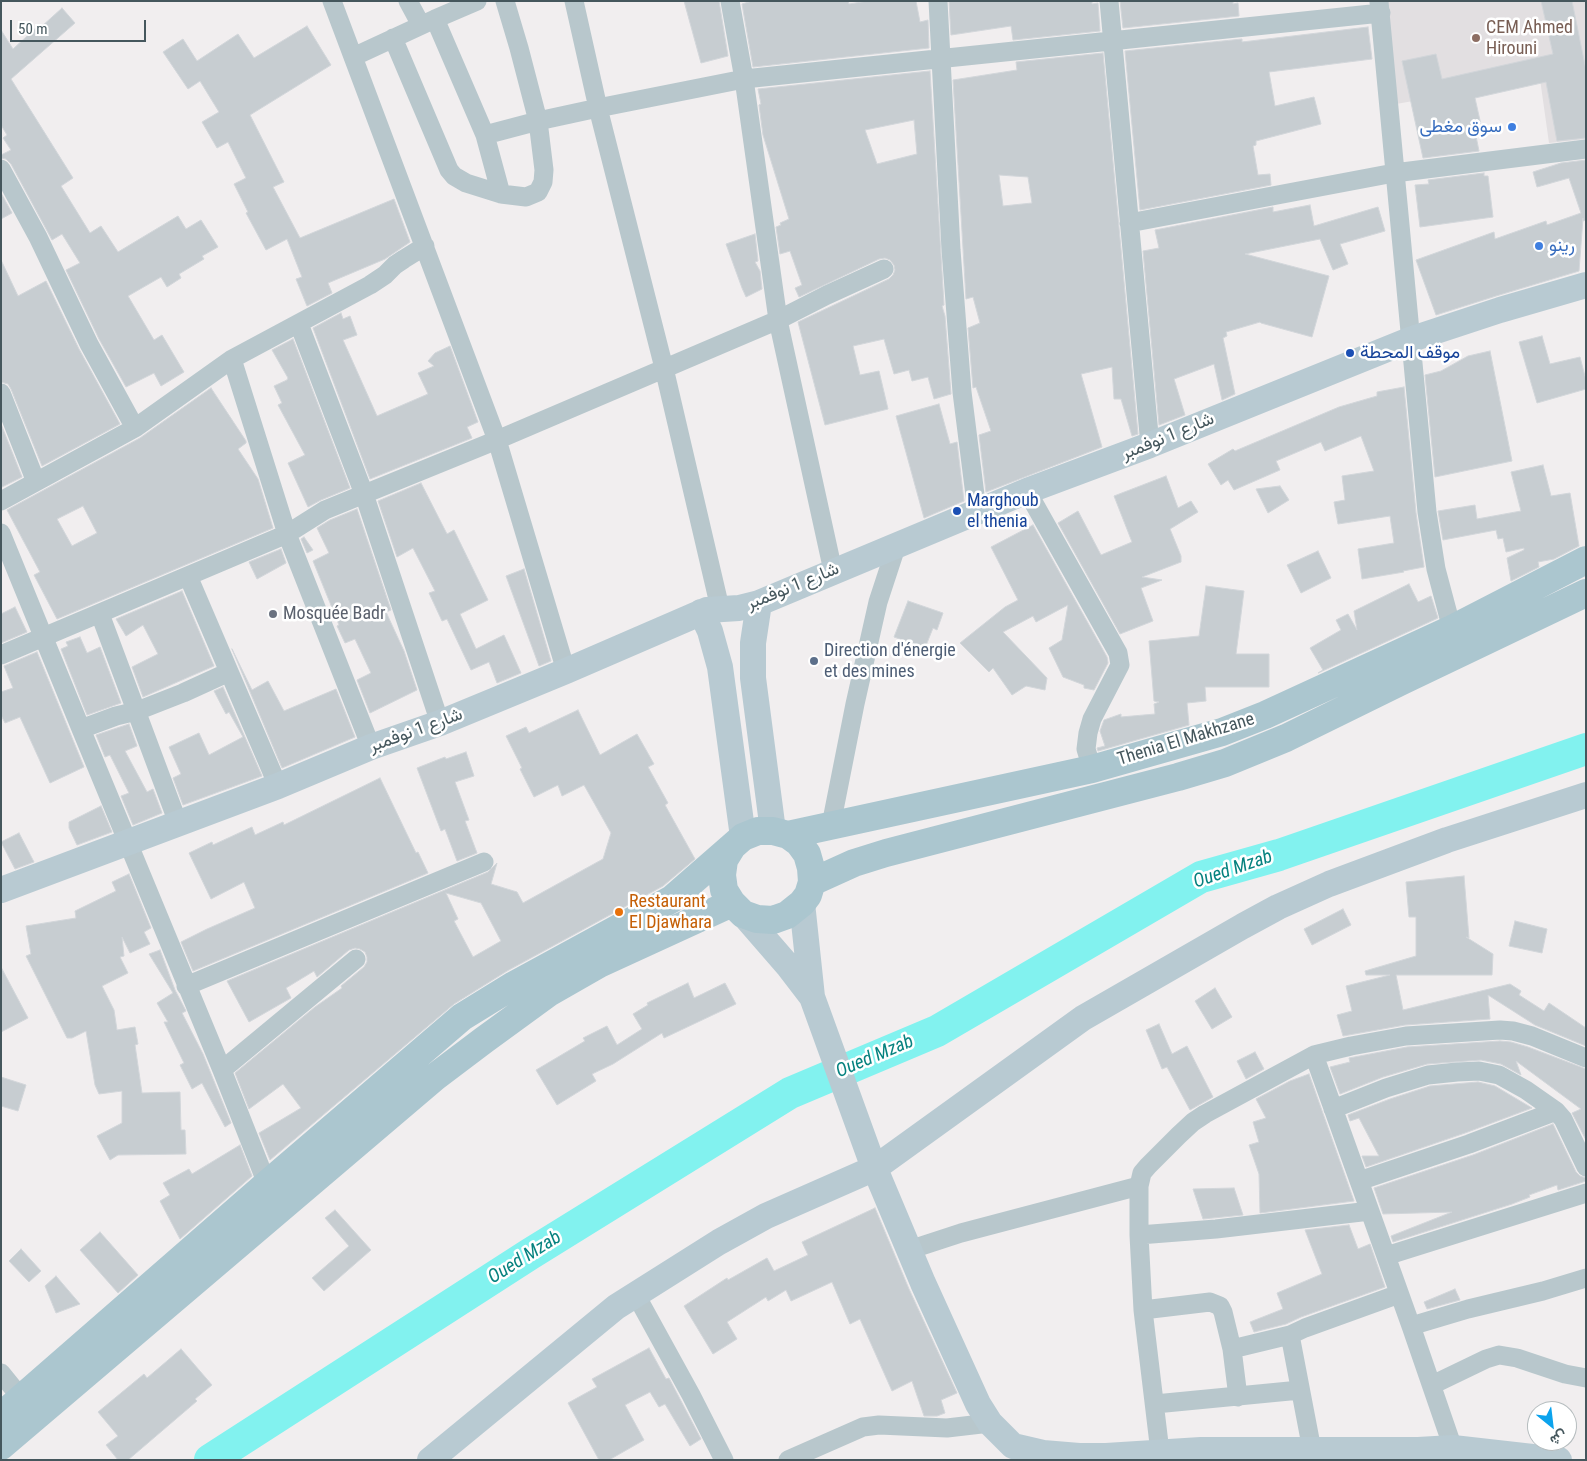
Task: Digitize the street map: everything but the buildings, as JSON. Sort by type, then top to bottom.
[{"type":"main road","name":"شارع 1 نوفمبر","points":[[1,890],[278,786],[371,746],[440,724],[711,610],[738,608],[759,603],[1026,490],[1150,445],[1412,340],[1500,310],[1586,285]]},
{"type":"main road","name":"Thenia El Makhzane","points":[[780,833],[831,825],[1092,769],[1222,732],[1274,711],[1452,629],[1586,560]]},
{"type":"main road","points":[[738,908],[757,919],[773,920],[787,915],[807,892],[854,863],[886,852],[1226,764],[1286,738],[1402,680],[1586,593]]},
{"type":"main road","points":[[759,603],[753,643],[753,678],[780,833]]},
{"type":"main road","points":[[711,610],[716,649],[724,685],[738,842],[724,860],[722,875],[724,890],[789,967],[814,1003],[872,1162],[970,1386],[990,1424],[1013,1446],[1043,1453],[1079,1456],[1150,1455],[1201,1450],[1312,1450],[1418,1455],[1453,1448],[1559,1460]]},
{"type":"main road","points":[[716,649],[753,643]]},
{"type":"main road","points":[[430,1460],[616,1308],[719,1242],[872,1162],[1083,1018],[1278,907],[1329,884],[1447,840],[1586,795]]},
{"type":"main road","points":[[1,1416],[267,1184],[462,1018],[514,985],[672,899],[738,842],[758,831],[780,833],[799,843],[807,854],[811,868],[807,892],[814,1003]]},
{"type":"main road","points":[[1,1446],[435,1077],[484,1040],[550,992],[599,964],[738,908]]},
{"type":"street","points":[[332,1],[497,440],[566,671]]},
{"type":"street","points":[[408,1],[428,22],[485,135],[501,194]]},
{"type":"street","points":[[353,57],[477,1]]},
{"type":"street","points":[[394,38],[449,170],[454,176],[466,183],[501,194],[526,198],[538,192],[543,182],[544,170],[538,120],[520,48],[505,1]]},
{"type":"street","points":[[574,1],[598,108],[664,368],[711,610]]},
{"type":"street","points":[[730,1],[744,79],[778,320],[833,571]]},
{"type":"street","points":[[938,1],[951,250],[962,392],[977,511]]},
{"type":"street","points":[[1109,1],[1150,445]]},
{"type":"street","points":[[485,135],[538,120],[744,79],[1113,40],[1380,7],[1427,512],[1436,569],[1452,629]]},
{"type":"street","points":[[1129,223],[1394,173],[1586,149]]},
{"type":"street","points":[[1,169],[38,237],[89,344],[134,428]]},
{"type":"street","points":[[1,501],[134,428],[232,359],[378,281],[395,265],[425,246]]},
{"type":"street","points":[[1,655],[287,534],[325,510],[497,440],[778,320],[884,269]]},
{"type":"street","points":[[299,324],[364,494],[440,724]]},
{"type":"street","points":[[232,359],[287,534],[371,746]]},
{"type":"street","points":[[1,394],[36,482]]},
{"type":"street","points":[[1026,490],[1118,653],[1120,664],[1092,719],[1088,733],[1086,749],[1092,769]]},
{"type":"street","points":[[1,532],[267,1184]]},
{"type":"street","points":[[831,825],[878,602],[897,544]]},
{"type":"street","points":[[188,576],[278,786]]},
{"type":"street","points":[[100,614],[178,823]]},
{"type":"street","points":[[80,729],[183,693],[229,672]]},
{"type":"street","points":[[186,986],[484,862]]},
{"type":"street","points":[[222,1070],[356,959]]},
{"type":"street","points":[[1150,1455],[1155,1404],[1142,1310],[1139,1186],[1142,1173],[1193,1122],[1204,1114],[1314,1055],[1406,1036],[1500,1030],[1513,1031],[1532,1036],[1586,1058]]},
{"type":"street","points":[[1314,1055],[1453,1448]]},
{"type":"street","points":[[1333,1109],[1428,1074],[1479,1071],[1500,1075],[1556,1111],[1563,1119],[1586,1166]]},
{"type":"street","points":[[1359,1181],[1469,1144],[1556,1111]]},
{"type":"street","points":[[909,1250],[961,1233],[1139,1186]]},
{"type":"street","points":[[1386,1256],[1586,1193]]},
{"type":"street","points":[[1139,1235],[1236,1227],[1370,1211]]},
{"type":"street","points":[[1411,1326],[1586,1278]]},
{"type":"street","points":[[1232,1349],[1290,1335],[1399,1294]]},
{"type":"street","points":[[636,1295],[724,1460]]},
{"type":"street","points":[[1142,1310],[1210,1302],[1220,1306],[1232,1349],[1238,1397]]},
{"type":"street","points":[[1290,1335],[1312,1450]]},
{"type":"street","points":[[1432,1386],[1486,1359],[1499,1355],[1517,1358],[1566,1374],[1586,1378]]},
{"type":"street","points":[[1,1373],[22,1398]]},
{"type":"street","points":[[1155,1404],[1300,1390]]},
{"type":"street","points":[[788,1460],[863,1427],[879,1425],[948,1428],[990,1424]]},
{"type":"shaded area","name":"CEM Ahmed Hirouni","points":[[1386,1],[1586,1],[1586,139],[1549,143],[1540,79],[1396,104]]},
{"type":"waterway","name":"Oued Mzab","points":[[210,1460],[530,1254],[790,1093],[937,1031],[1201,877],[1279,855],[1586,749]]},
{"type":"place","name":"CEM Ahmed Hirouni","points":[[1476,38]]},
{"type":"place","name":"سوق مغطى","points":[[1512,127]]},
{"type":"place","name":"رينو","points":[[1539,246]]},
{"type":"place","name":"موقف المحطة","points":[[1350,353]]},
{"type":"place","name":"Marghoub el thenia","points":[[957,511]]},
{"type":"place","name":"Mosquée Badr","points":[[273,614]]},
{"type":"place","name":"Direction d'énergie et des mines","points":[[814,661]]},
{"type":"place","name":"Restaurant El Djawhara","points":[[619,912]]}]
